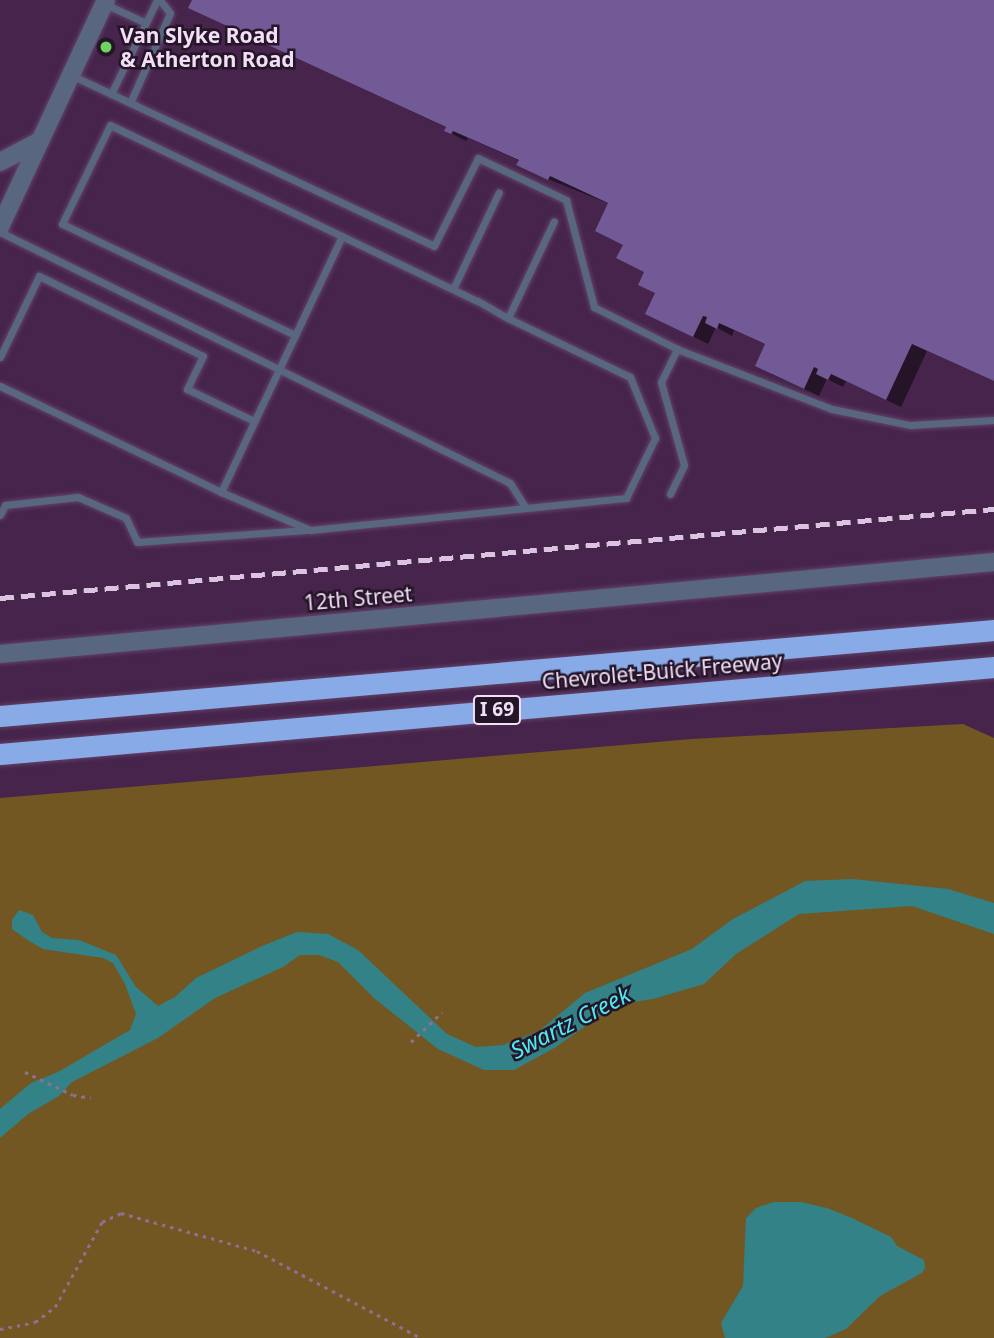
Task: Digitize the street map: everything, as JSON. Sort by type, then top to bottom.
[{"type":"highway","name":"Chevrolet-Buick Freeway","points":[[0,716],[994,630]]},
{"type":"highway","name":"Chevrolet-Buick Freeway","points":[[0,754],[994,667]]},
{"type":"street","points":[[0,230],[105,2]]},
{"type":"street","points":[[0,162],[40,141]]},
{"type":"street","name":"12th Street","points":[[0,652],[53,650],[994,562]]},
{"type":"lane","points":[[111,94],[159,0],[170,13],[130,103]]},
{"type":"lane","points":[[105,2],[146,23]]},
{"type":"lane","points":[[71,75],[434,246],[478,158],[566,200],[594,307],[677,349],[832,409],[910,425],[994,420]]},
{"type":"lane","points":[[0,516],[5,505],[78,497],[126,518],[137,542],[310,530],[626,498],[655,438],[630,377],[110,125],[62,224],[295,335]]},
{"type":"lane","points":[[453,289],[499,192]]},
{"type":"lane","points":[[508,318],[554,221]]},
{"type":"lane","points":[[0,230],[510,483],[525,507]]},
{"type":"lane","points":[[221,492],[342,236]]},
{"type":"lane","points":[[0,357],[39,276],[203,356],[187,389],[254,421]]},
{"type":"lane","points":[[670,494],[684,465],[661,382],[677,349]]},
{"type":"lane","points":[[0,386],[221,492],[310,530]]},
{"type":"path","points":[[411,1042],[442,1012]]},
{"type":"path","points":[[25,1072],[73,1095],[91,1098]]},
{"type":"path","points":[[0,1329],[35,1322],[55,1307],[102,1222],[121,1213],[257,1251],[422,1338]]},
{"type":"shaded area","points":[[963,724],[994,738],[994,1338],[0,1338],[0,798],[692,739]]},
{"type":"water","name":"Swartz Creek","points":[[853,879],[948,889],[994,903],[994,934],[912,906],[799,914],[736,954],[704,984],[653,999],[615,1005],[556,1047],[514,1070],[484,1070],[438,1049],[375,999],[338,962],[319,955],[300,955],[283,967],[215,998],[158,1038],[72,1082],[59,1096],[28,1114],[0,1138],[0,1109],[31,1083],[58,1072],[130,1030],[136,1014],[125,984],[113,963],[103,958],[43,949],[12,929],[12,920],[19,910],[33,915],[42,932],[52,938],[79,940],[116,955],[136,987],[158,1006],[175,997],[196,978],[262,946],[297,932],[328,934],[358,950],[447,1034],[476,1047],[503,1045],[539,1031],[585,993],[692,949],[733,919],[805,881]]},
{"type":"water","points":[[774,1202],[801,1202],[852,1218],[891,1237],[897,1246],[924,1260],[925,1268],[922,1273],[880,1296],[846,1329],[825,1338],[725,1338],[721,1323],[743,1286],[746,1218],[756,1208]]},
{"type":"building","points":[[192,0],[994,0],[994,381],[912,344],[886,400],[831,374],[828,380],[816,374],[818,369],[814,367],[804,389],[755,366],[765,344],[719,323],[717,329],[705,323],[707,317],[703,316],[693,337],[645,314],[655,293],[638,285],[644,272],[616,258],[623,245],[595,231],[608,203],[550,176],[548,180],[516,165],[519,160],[453,131],[451,134],[444,131],[446,127],[188,8]]},
{"type":"railway","points":[[0,598],[994,509]]},
{"type":"place","name":"Van Slyke Road & Atherton Road","points":[[106,47]]}]
